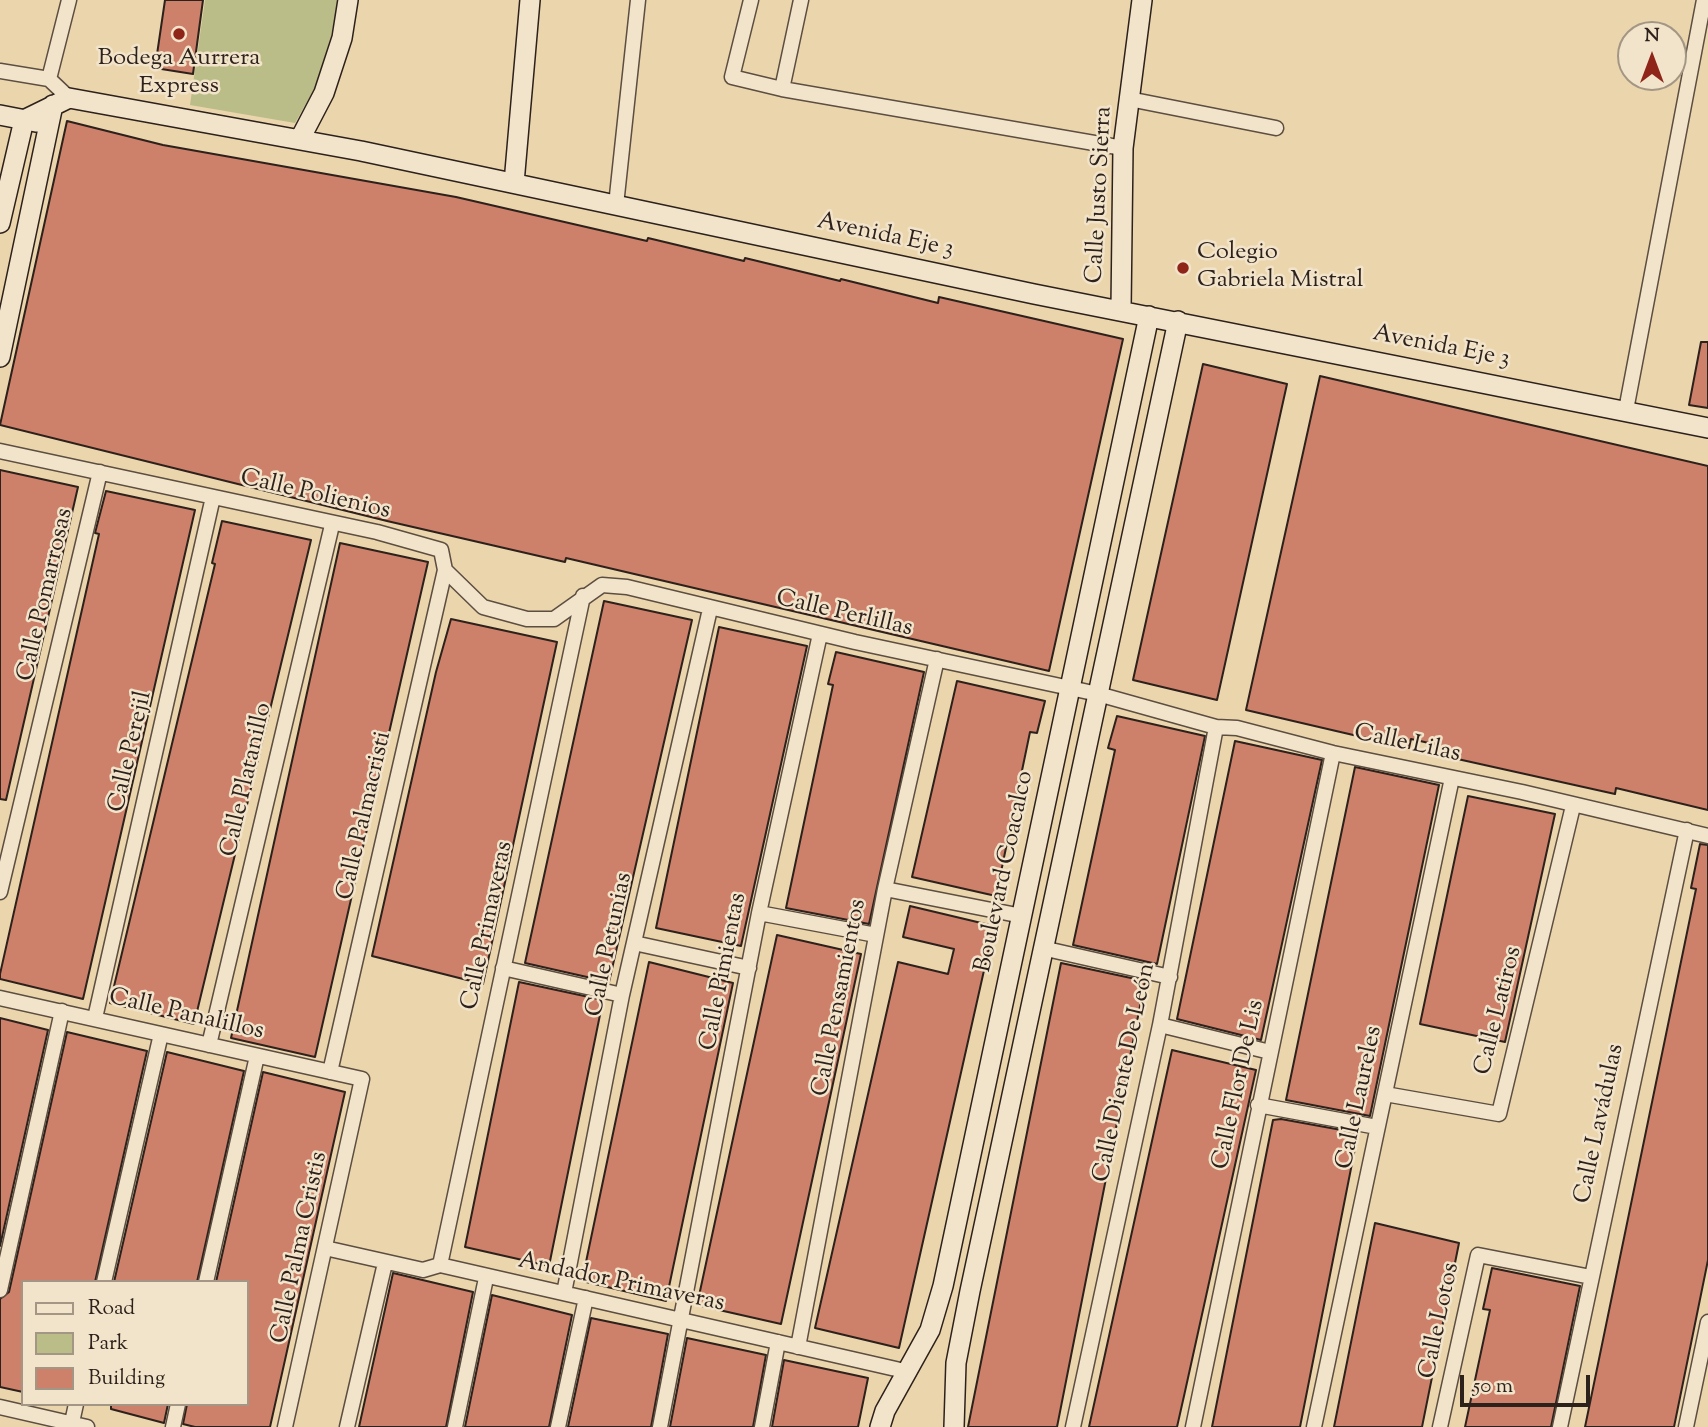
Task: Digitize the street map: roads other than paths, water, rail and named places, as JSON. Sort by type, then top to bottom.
[{"type":"main road","points":[[300,139],[324,93],[342,38],[348,0]]},
{"type":"main road","points":[[514,183],[530,0]]},
{"type":"main road","name":"Calle Justo Sierra","points":[[1121,309],[1123,148],[1142,0]]},
{"type":"main road","points":[[0,357],[57,110]]},
{"type":"main road","name":"Avenida Eje 3","points":[[0,115],[24,120],[57,110],[300,139],[1149,316],[1708,428]]},
{"type":"main road","points":[[0,223],[24,120]]},
{"type":"main road","name":"Boulevard Coacalco","points":[[880,1427],[885,1411],[930,1330],[943,1286],[1149,316]]},
{"type":"main road","name":"Boulevard Coacalco","points":[[954,1427],[956,1363],[961,1336],[1178,321]]},
{"type":"street","points":[[57,110],[49,79],[69,0]]},
{"type":"street","points":[[616,205],[638,0]]},
{"type":"street","points":[[751,0],[732,77],[782,89],[1123,148]]},
{"type":"street","points":[[782,89],[802,0]]},
{"type":"street","points":[[1626,410],[1704,0]]},
{"type":"street","points":[[0,71],[49,79]]},
{"type":"street","points":[[1129,99],[1276,128]]},
{"type":"street","name":"Calle Polienios","points":[[0,451],[332,525],[377,532],[441,550],[445,570],[482,607],[527,619],[554,619],[583,596]]},
{"type":"street","name":"Calle Pomarrosas","points":[[0,892],[100,472]]},
{"type":"street","name":"Calle Perejil","points":[[95,1018],[213,497]]},
{"type":"street","name":"Calle Platanillo","points":[[209,1045],[332,525]]},
{"type":"street","name":"Calle Palmacristi","points":[[330,1072],[445,570]]},
{"type":"street","name":"Calle Perlillas","points":[[583,596],[602,585],[627,587],[820,634],[1098,694]]},
{"type":"street","name":"Calle Primaveras","points":[[440,1265],[583,596]]},
{"type":"street","name":"Calle Petunias","points":[[564,1293],[622,995],[710,609]]},
{"type":"street","name":"Calle Pimientas","points":[[660,1427],[760,913],[820,634]]},
{"type":"street","name":"Calle Pensamientos","points":[[798,1346],[885,889],[937,659]]},
{"type":"street","name":"Calle Lilas","points":[[1098,694],[1216,727],[1237,728],[1333,753],[1708,836]]},
{"type":"street","name":"Calle Diente De León","points":[[1073,1427],[1170,977],[1216,727]]},
{"type":"street","name":"Calle Flor De Lis","points":[[1193,1427],[1333,753]]},
{"type":"street","name":"Calle Laureles","points":[[1314,1427],[1452,778]]},
{"type":"street","name":"Calle Latiros","points":[[1385,1094],[1499,1114],[1573,806]]},
{"type":"street","name":"Calle Lavádulas","points":[[1560,1427],[1687,831]]},
{"type":"street","points":[[885,889],[1021,916]]},
{"type":"street","points":[[760,913],[876,935]]},
{"type":"street","points":[[634,943],[749,968]]},
{"type":"street","points":[[1042,948],[1170,977]]},
{"type":"street","points":[[503,968],[622,995]]},
{"type":"street","name":"Calle Panalillos","points":[[0,998],[362,1079]]},
{"type":"street","points":[[0,1290],[62,1011]]},
{"type":"street","points":[[1160,1025],[1270,1052]]},
{"type":"street","points":[[104,1280],[161,1034]]},
{"type":"street","points":[[206,1280],[257,1056]]},
{"type":"street","name":"Calle Palma Cristis","points":[[285,1427],[362,1079]]},
{"type":"street","points":[[1258,1105],[1377,1128]]},
{"type":"street","name":"Andador Primaveras","points":[[325,1248],[423,1270],[440,1265],[486,1278],[564,1293],[909,1372]]},
{"type":"street","name":"Calle Lotos","points":[[1440,1427],[1478,1255],[1591,1278]]},
{"type":"street","points":[[347,1427],[385,1263]]},
{"type":"street","points":[[455,1427],[486,1278]]},
{"type":"street","points":[[558,1427],[586,1298]]},
{"type":"street","points":[[1686,1427],[1708,1322]]},
{"type":"street","points":[[762,1427],[778,1342]]},
{"type":"street","points":[[72,1425],[76,1406]]},
{"type":"street","points":[[173,1427],[178,1406]]},
{"type":"street","points":[[0,1407],[87,1427]]},
{"type":"place","name":"Bodega Aurrera Express","points":[[179,34]]},
{"type":"place","name":"Colegio Gabriela Mistral","points":[[1183,268]]}]
